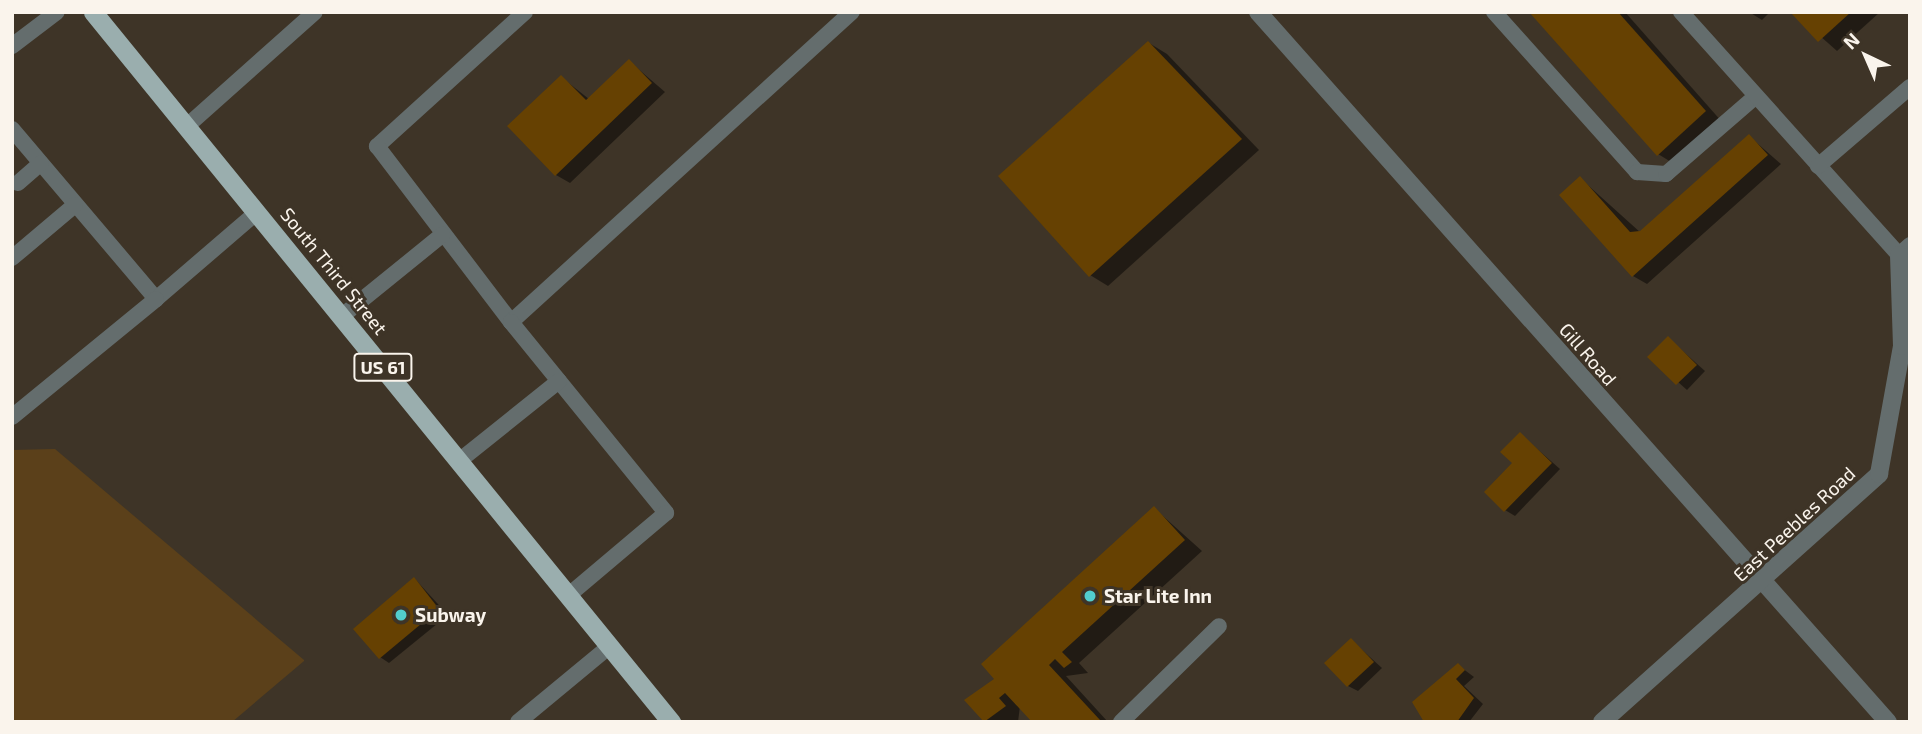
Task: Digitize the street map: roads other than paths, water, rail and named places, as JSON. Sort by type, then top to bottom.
[{"type":"highway","name":"South Third Street","points":[[93,12],[671,722]]},
{"type":"street","name":"Gill Road","points":[[1258,12],[1888,722]]},
{"type":"street","name":"East Peebles Road","points":[[1602,722],[1762,583],[1879,474],[1902,346],[1904,250]]},
{"type":"lane","points":[[12,46],[57,12]]},
{"type":"lane","points":[[187,126],[315,12]]},
{"type":"lane","points":[[525,12],[377,146],[442,235],[666,513],[569,596]]},
{"type":"lane","points":[[511,322],[852,12]]},
{"type":"lane","points":[[1494,12],[1637,172],[1666,174],[1755,97]]},
{"type":"lane","points":[[1681,12],[1818,166],[1904,250]]},
{"type":"lane","points":[[1818,166],[1910,88]]},
{"type":"lane","points":[[13,133],[156,299]]},
{"type":"lane","points":[[18,183],[41,163]]},
{"type":"lane","points":[[12,258],[75,205]]},
{"type":"lane","points":[[12,417],[257,212]]},
{"type":"lane","points":[[342,316],[442,235]]},
{"type":"lane","points":[[459,461],[559,381]]},
{"type":"lane","points":[[1121,722],[1219,626]]},
{"type":"lane","points":[[518,722],[610,646]]},
{"type":"place","name":"Star Lite Inn","points":[[1090,596]]},
{"type":"place","name":"Subway","points":[[401,615]]}]
